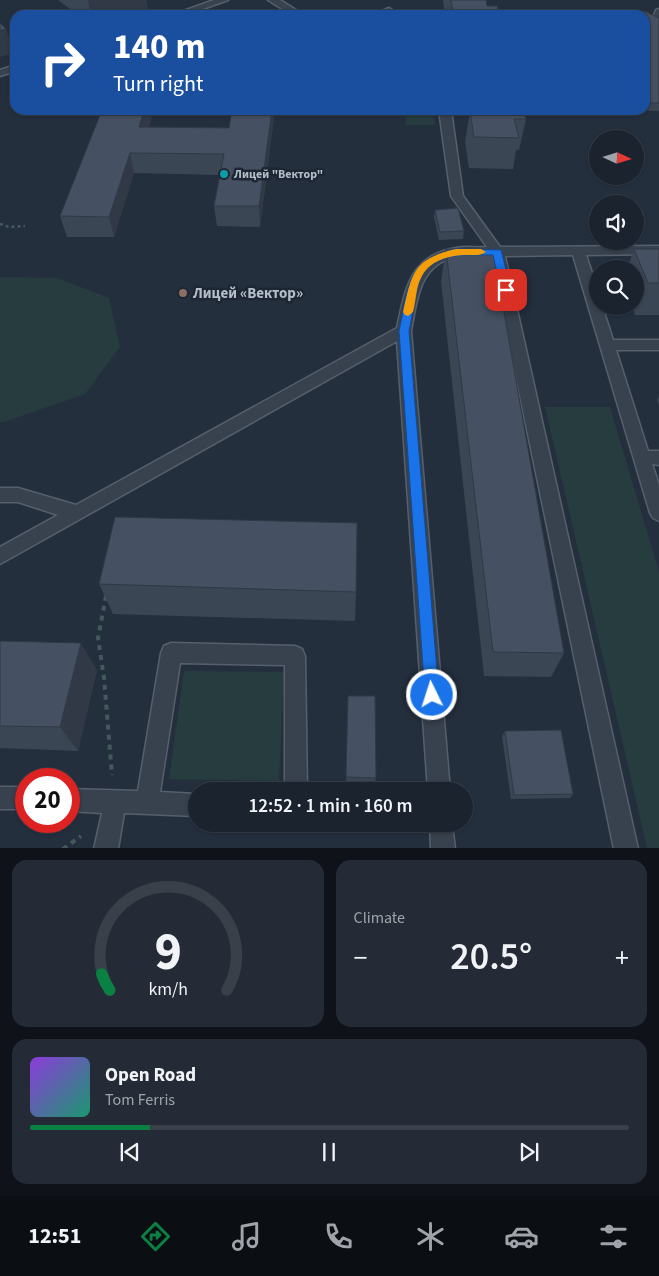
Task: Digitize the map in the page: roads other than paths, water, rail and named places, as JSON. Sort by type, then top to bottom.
[{"type":"lane","points":[[192,10],[223,0]]},
{"type":"lane","points":[[273,0],[290,10]]},
{"type":"lane","points":[[446,115],[457,196],[498,252],[626,848]]},
{"type":"lane","points":[[438,782],[404,331],[416,276],[427,264],[440,256],[456,252],[659,250]]},
{"type":"lane","points":[[578,251],[659,513]]},
{"type":"lane","points":[[0,556],[404,331]]},
{"type":"lane","points":[[607,345],[659,345]]},
{"type":"lane","points":[[642,457],[659,458]]},
{"type":"lane","points":[[0,495],[18,494],[78,513]]},
{"type":"lane","points":[[147,803],[171,653],[295,656],[296,782]]},
{"type":"lane","points":[[0,798],[15,798]]},
{"type":"lane","points":[[80,800],[188,804]]},
{"type":"lane","points":[[106,848],[115,802]]},
{"type":"lane","points":[[442,832],[443,848]]},
{"type":"place","name":"Лицей \"Вектор\"","points":[[224,174]]},
{"type":"place","name":"Лицей «Вектор»","points":[[183,293]]}]
